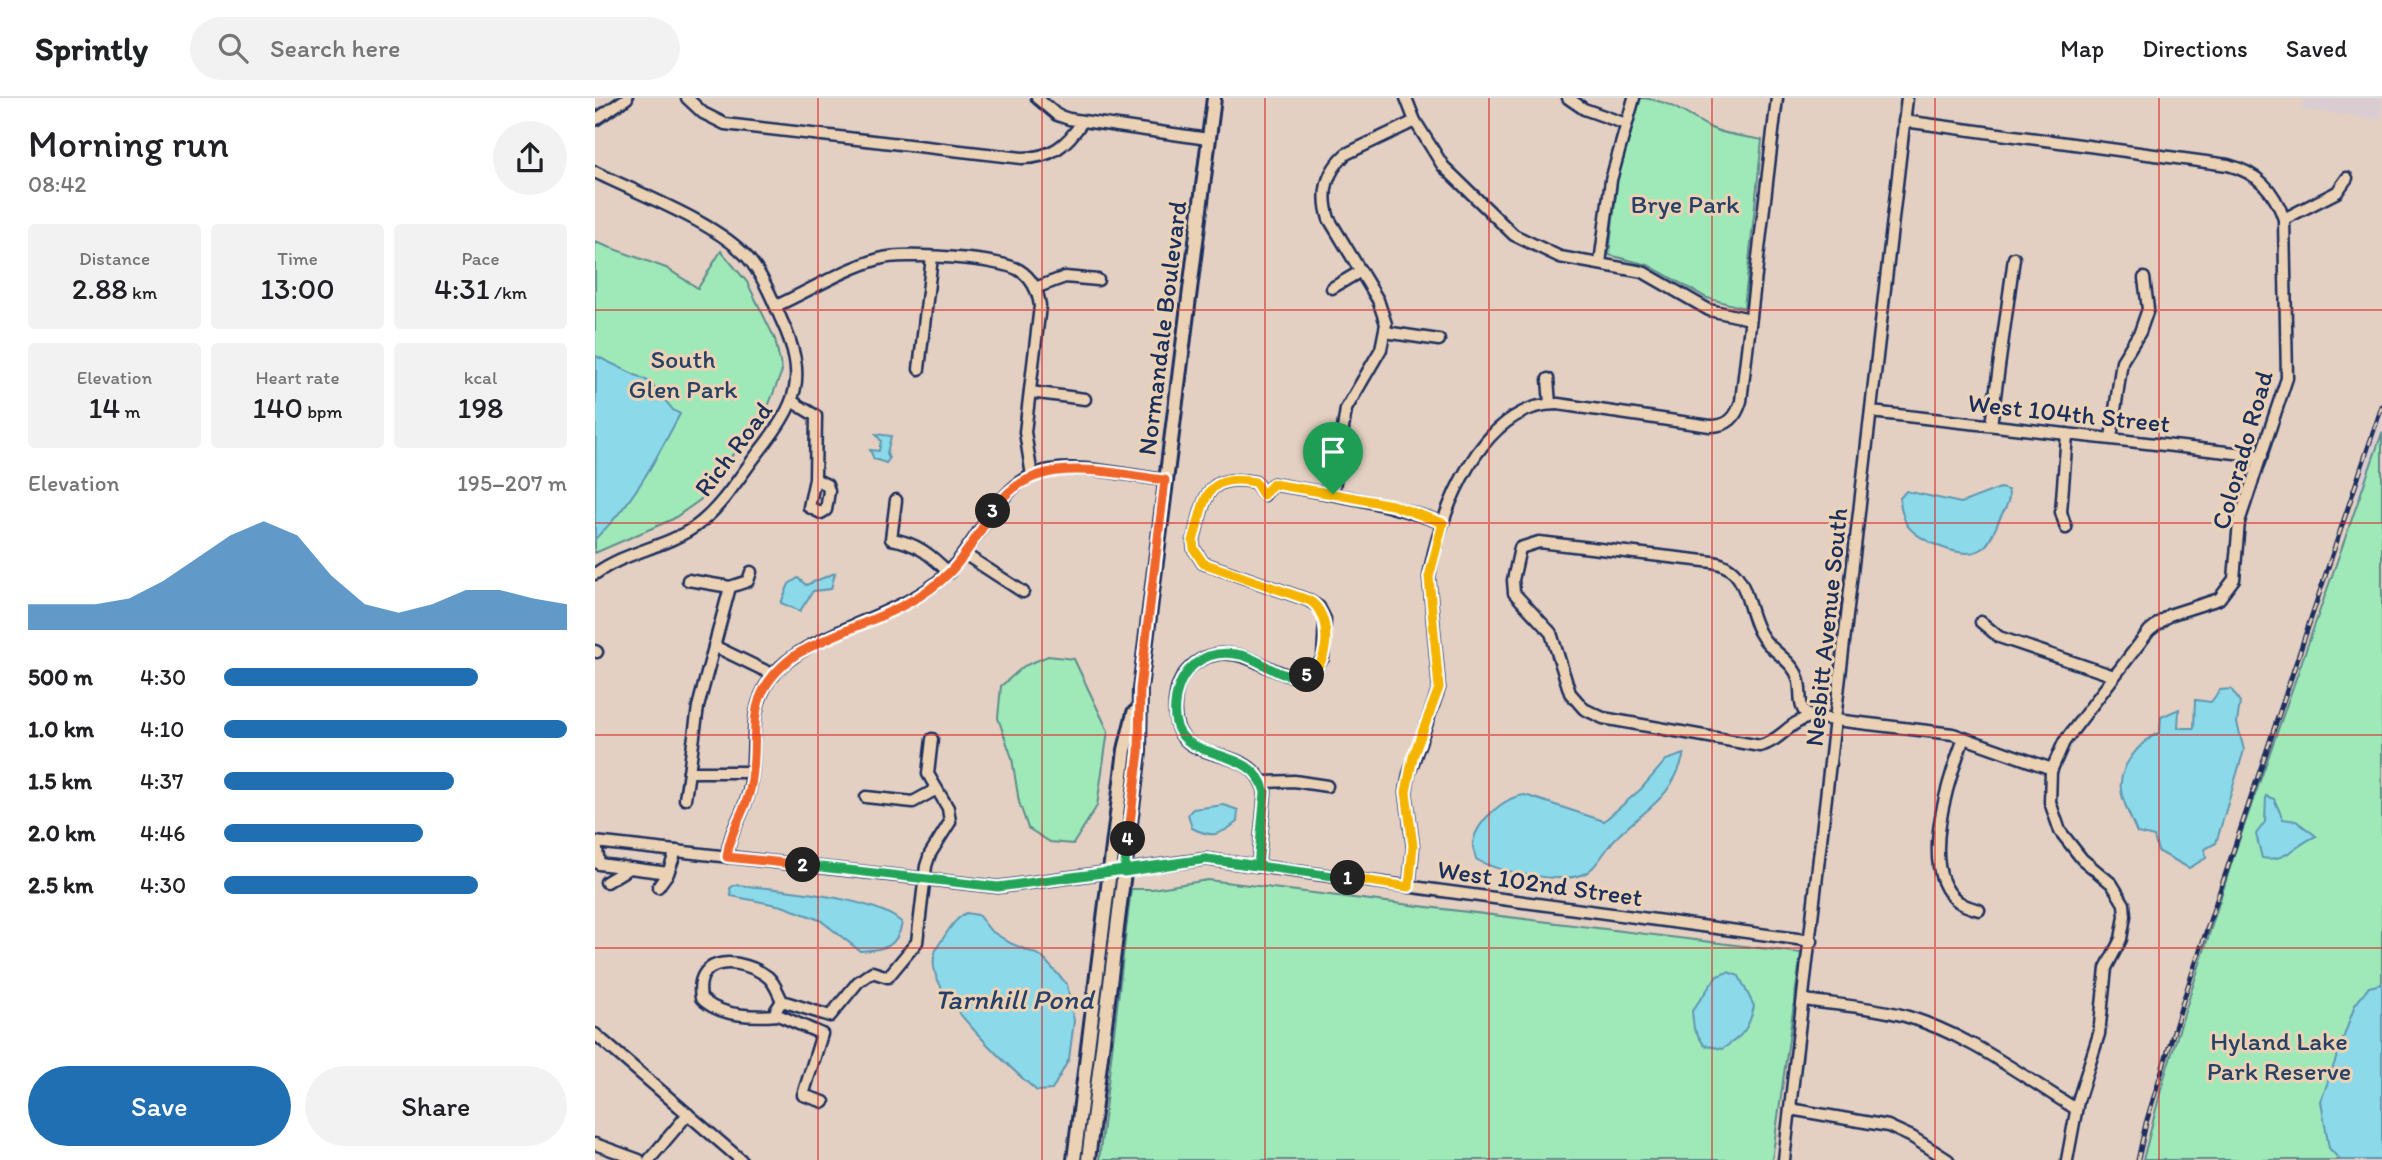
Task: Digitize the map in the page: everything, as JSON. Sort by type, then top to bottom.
[{"type":"main road","name":"Normandale Boulevard","points":[[1088,1160],[1139,752],[1140,689],[1213,98]]},
{"type":"main road","name":"Normandale Boulevard","points":[[1074,1160],[1125,750],[1140,689]]},
{"type":"street","points":[[595,120],[627,98]]},
{"type":"street","points":[[687,98],[703,113],[725,124],[1023,158],[1045,156],[1065,145],[1082,122]]},
{"type":"street","points":[[1037,98],[1056,115],[1082,122],[1209,139]]},
{"type":"street","points":[[1406,98],[1415,121],[1443,166],[1514,235],[1552,255],[1643,272],[1709,310],[1751,319]]},
{"type":"street","points":[[1568,98],[1584,110],[1626,124]]},
{"type":"street","points":[[1600,263],[1611,180],[1634,98]]},
{"type":"street","points":[[1409,887],[1413,846],[1406,792],[1413,757],[1439,688],[1429,577],[1443,523],[1456,490],[1489,436],[1516,414],[1549,404],[1710,426],[1727,423],[1739,410],[1777,98]]},
{"type":"street","name":"Nesbitt Avenue South","points":[[1784,1160],[1812,942],[1832,721],[1907,98]]},
{"type":"street","points":[[1333,494],[1346,409],[1381,349],[1385,332],[1383,312],[1329,219],[1325,207],[1326,183],[1337,162],[1346,154],[1415,121]]},
{"type":"street","points":[[1904,121],[2241,169],[2272,192],[2284,219],[2337,192],[2347,178]]},
{"type":"street","name":"Rich Road","points":[[595,172],[722,236],[748,258],[776,306],[795,353],[798,382],[793,402],[781,424],[706,517],[684,534],[629,554],[595,574]]},
{"type":"street","name":"Colorado Road","points":[[2124,904],[2112,884],[2082,859],[2060,831],[2050,802],[2052,769],[2064,743],[2113,676],[2158,622],[2169,615],[2228,597],[2237,567],[2239,522],[2287,378],[2284,219]]},
{"type":"street","points":[[776,306],[877,259],[906,255],[932,257],[1011,266],[1021,271],[1035,288],[1040,306],[1025,448],[1032,476]]},
{"type":"street","points":[[919,369],[932,257]]},
{"type":"street","points":[[1991,425],[2014,258]]},
{"type":"street","points":[[1332,288],[1361,271]]},
{"type":"street","points":[[1035,288],[1065,277],[1098,280]]},
{"type":"street","points":[[2111,439],[2122,361],[2140,332],[2148,309],[2144,278]]},
{"type":"street","points":[[1385,332],[1439,340]]},
{"type":"street","points":[[1548,379],[1549,404]]},
{"type":"street","points":[[1030,392],[1085,399]]},
{"type":"street","points":[[793,402],[816,416],[815,479]]},
{"type":"street","name":"West 104th Street","points":[[1871,412],[2262,456]]},
{"type":"street","points":[[2066,528],[2061,512],[2067,433]]},
{"type":"street","points":[[727,857],[731,832],[749,794],[753,722],[763,691],[773,675],[808,647],[894,610],[949,573],[966,555],[999,501],[1010,489],[1032,476],[1055,469],[1072,469],[1165,480]]},
{"type":"street","points":[[1258,866],[1265,792],[1263,782],[1248,766],[1184,739],[1174,723],[1177,687],[1182,676],[1199,659],[1222,654],[1242,656],[1266,669],[1290,676],[1310,675],[1321,665],[1325,619],[1319,607],[1308,600],[1203,563],[1194,549],[1205,499],[1214,485],[1230,478],[1255,482],[1263,495],[1273,484],[1392,505],[1443,523]]},
{"type":"street","points":[[896,500],[891,539],[910,542],[949,573]]},
{"type":"street","points":[[1810,717],[1801,708],[1798,675],[1763,638],[1755,625],[1742,581],[1729,568],[1713,562],[1539,542],[1520,548],[1513,580],[1514,593],[1551,633],[1570,693],[1576,702],[1592,714],[1760,746],[1776,739],[1794,722],[1810,717],[1940,732],[2052,769]]},
{"type":"street","points":[[966,555],[1023,592]]},
{"type":"street","points":[[688,580],[730,587],[748,581],[751,572]]},
{"type":"street","points":[[685,799],[698,707],[730,587]]},
{"type":"street","points":[[1981,622],[1999,637],[2113,676]]},
{"type":"street","points":[[714,646],[773,675]]},
{"type":"street","points":[[1964,738],[1942,802],[1941,870],[1953,897],[1960,903],[1979,910]]},
{"type":"street","points":[[824,1102],[803,1095],[830,1016],[858,982],[872,972],[888,977],[917,942],[930,854],[950,822],[948,808],[928,774],[932,739]]},
{"type":"street","points":[[689,772],[752,772]]},
{"type":"street","points":[[1263,782],[1294,781],[1327,786]]},
{"type":"street","points":[[866,797],[913,802],[935,790]]},
{"type":"street","points":[[596,842],[599,864],[627,870],[668,873]]},
{"type":"street","name":"West 102nd Street","points":[[596,842],[998,887],[1206,859],[1812,942]]},
{"type":"street","points":[[658,887],[668,873],[676,851]]},
{"type":"street","points":[[606,882],[627,870]]},
{"type":"street","points":[[2067,1160],[2077,1109],[2099,1034],[2106,968],[2125,928],[2124,904],[2137,902]]},
{"type":"street","points":[[822,1034],[778,1015],[740,1016],[707,1004],[701,998],[702,979],[706,971],[716,964],[728,961],[743,965],[767,976],[782,1001],[830,1016]]},
{"type":"street","points":[[1804,1000],[1903,1016],[1923,1022],[1963,1040],[2077,1109]]},
{"type":"street","points":[[778,1015],[776,1010],[782,1001]]},
{"type":"street","points":[[595,1034],[741,1160]]},
{"type":"street","points":[[1790,1109],[1888,1126],[1912,1137],[1948,1160]]},
{"type":"street","points":[[649,1160],[688,1114]]},
{"type":"street","points":[[595,1144],[639,1160]]},
{"type":"shaded area","points":[[2303,98],[2382,98],[2382,120],[2302,110]]},
{"type":"shaded area","points":[[2382,397],[2382,562],[2354,519],[2360,464]]},
{"type":"green space","name":"Brye Park","points":[[1639,98],[1667,104],[1721,132],[1762,140],[1744,308],[1707,298],[1648,265],[1609,255],[1619,167]]},
{"type":"green space","name":"South Glen Park","points":[[595,242],[666,268],[698,288],[721,251],[747,282],[775,339],[782,371],[769,404],[700,500],[673,519],[595,553]]},
{"type":"green space","name":"Hyland Lake Park Reserve","points":[[2382,433],[2382,1160],[2143,1160],[2164,1078],[2235,852]]},
{"type":"green space","points":[[1048,656],[1074,659],[1108,731],[1097,806],[1073,844],[1050,842],[1028,828],[1019,802],[1012,758],[998,718],[1001,686],[1024,666]]},
{"type":"green space","points":[[1208,880],[1801,953],[1772,1160],[1099,1160],[1131,889],[1152,889]]},
{"type":"water","points":[[596,356],[650,382],[673,410],[680,414],[633,495],[595,539]]},
{"type":"water","points":[[876,434],[891,436],[887,453],[889,459],[886,463],[874,459],[870,450],[879,451],[881,441]]},
{"type":"water","points":[[2000,488],[2008,490],[2008,503],[1988,543],[1974,552],[1953,551],[1921,537],[1907,525],[1901,508],[1900,498],[1906,491],[1961,503]]},
{"type":"water","points":[[835,573],[831,589],[813,591],[800,611],[781,603],[789,584],[798,578],[806,585]]},
{"type":"water","points":[[2231,689],[2240,702],[2237,723],[2244,750],[2216,843],[2205,849],[2206,858],[2189,868],[2158,851],[2154,837],[2137,833],[2122,795],[2123,772],[2138,748],[2160,732],[2161,717],[2179,709],[2178,728],[2194,728],[2195,700],[2211,702],[2220,690]]},
{"type":"water","points":[[1684,754],[1679,770],[1656,803],[1614,840],[1586,873],[1563,878],[1530,875],[1498,868],[1476,859],[1473,842],[1480,826],[1493,811],[1509,800],[1525,795],[1604,821],[1641,789],[1666,760]]},
{"type":"water","points":[[2266,796],[2274,799],[2283,819],[2296,821],[2316,836],[2277,858],[2262,858],[2256,834],[2265,822]]},
{"type":"water","points":[[1224,805],[1238,810],[1237,822],[1231,827],[1215,834],[1192,828],[1188,814],[1193,809]]},
{"type":"water","points":[[735,885],[797,891],[848,900],[889,914],[902,923],[900,932],[888,946],[860,951],[820,920],[782,906],[731,896],[730,888]]},
{"type":"water","name":"Tarnhill Pond","points":[[966,913],[978,915],[990,930],[1010,943],[1041,956],[1067,984],[1074,1021],[1069,1059],[1052,1090],[1037,1091],[1010,1067],[961,1015],[938,981],[934,967],[936,951],[953,924]]},
{"type":"water","points":[[1728,972],[1739,976],[1754,1006],[1744,1032],[1722,1049],[1704,1045],[1694,1029],[1692,1011],[1717,976]]},
{"type":"water","points":[[2382,984],[2382,1160],[2340,1160],[2329,1148],[2321,1101],[2355,1005],[2369,987]]},
{"type":"railway","points":[[2138,1160],[2146,1123],[2183,1001],[2382,406]]},
{"type":"route","points":[[1333,494],[1273,484],[1263,495],[1255,482],[1230,478],[1221,480],[1214,485],[1205,499],[1193,541],[1197,557],[1203,563],[1308,600],[1319,607],[1325,619],[1323,658],[1321,665],[1310,675],[1278,674],[1249,658],[1222,654],[1199,659],[1182,676],[1177,687],[1174,723],[1177,732],[1192,744],[1248,766],[1263,782],[1265,792],[1258,866],[1206,859],[1124,872],[1139,752],[1140,689],[1165,480],[1072,469],[1039,473],[1010,489],[999,501],[966,555],[949,573],[913,599],[894,610],[808,647],[782,665],[763,691],[757,706],[753,722],[752,779],[749,794],[731,832],[727,857],[998,887],[1034,884],[1132,871],[1206,859],[1409,887],[1413,846],[1406,792],[1413,757],[1439,688],[1440,671],[1430,612],[1429,577],[1443,523],[1392,505],[1333,494]]}]
